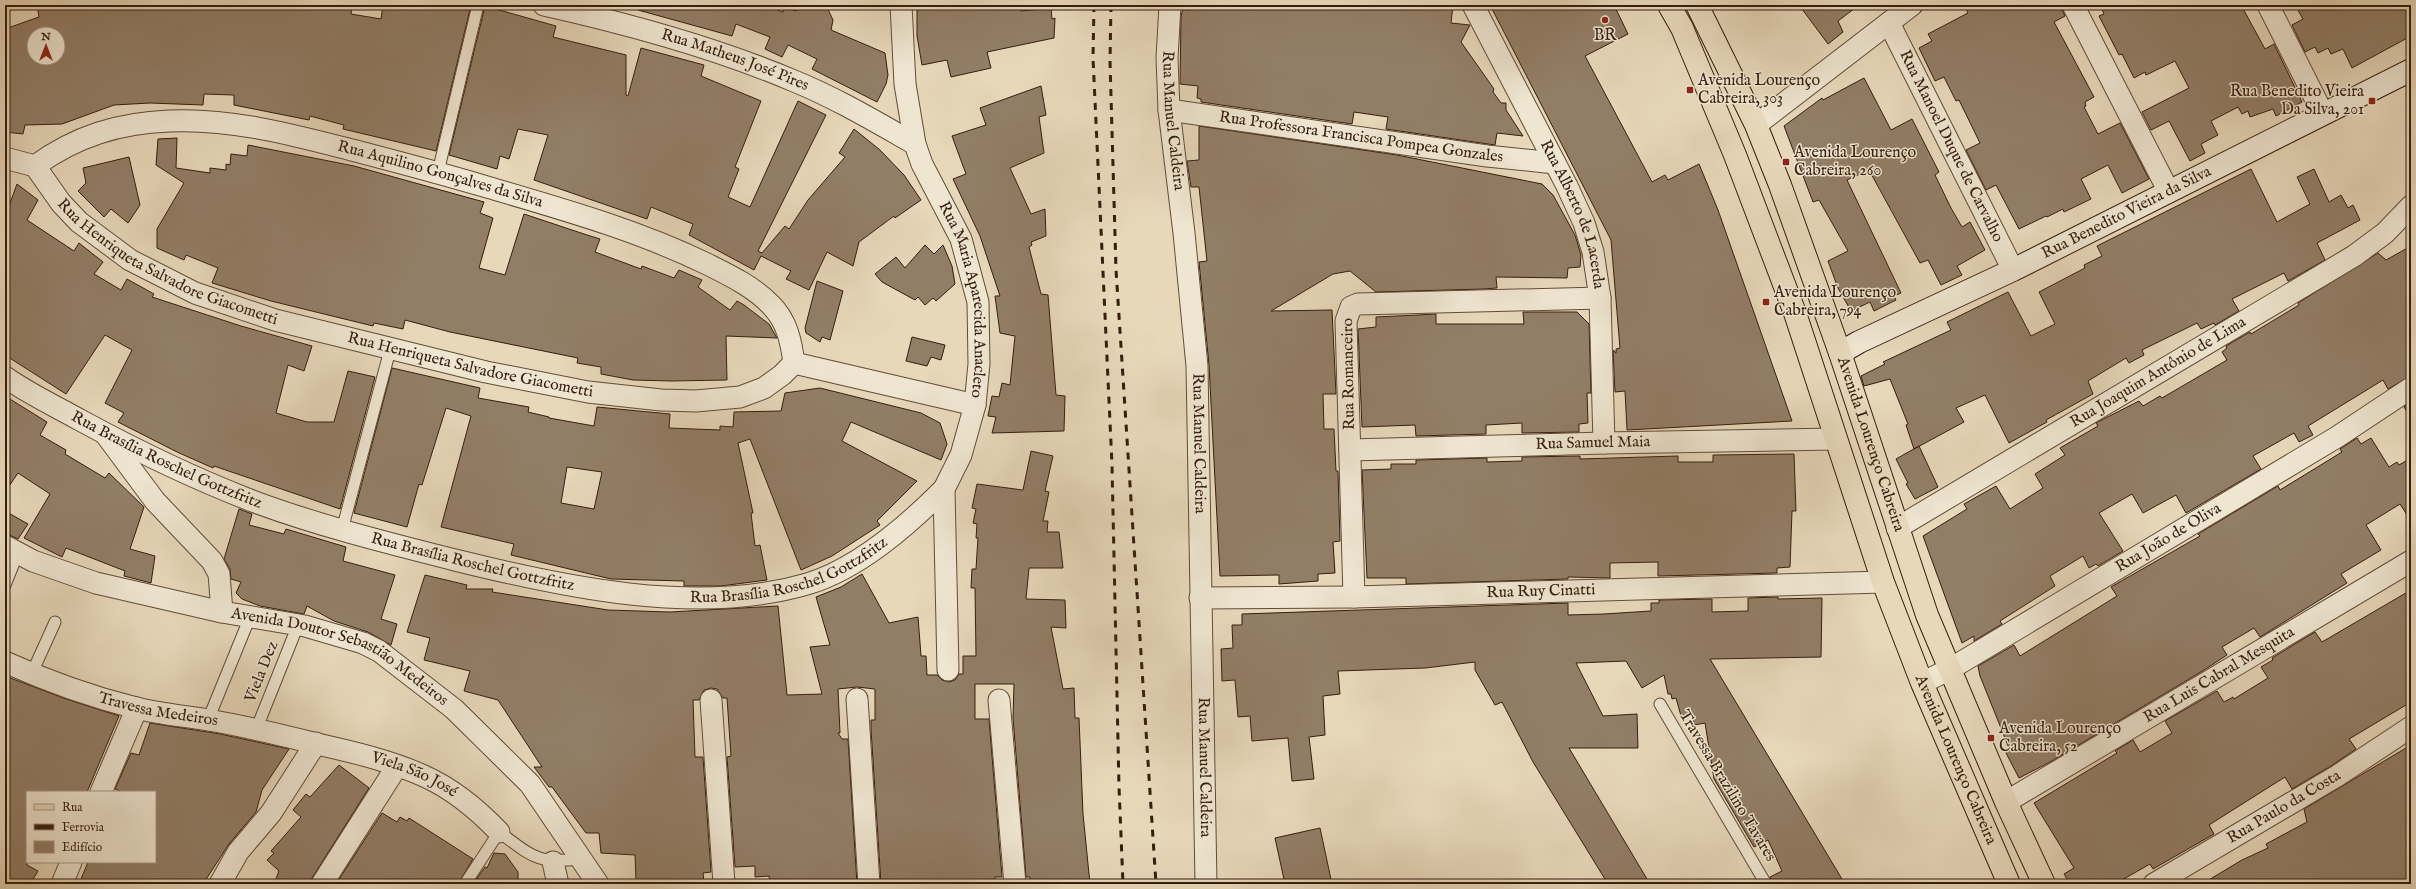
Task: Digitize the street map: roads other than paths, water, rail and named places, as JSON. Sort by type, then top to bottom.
[{"type":"main road","name":"Avenida Lourenço Cabreira","points":[[1669,5],[1682,28],[1741,169],[1795,313],[1883,582],[1922,683],[2009,884]]},
{"type":"main road","name":"Avenida Lourenço Cabreira","points":[[1697,5],[1756,125],[1780,185],[1840,353],[1896,528],[1927,615],[2006,802],[2044,884]]},
{"type":"street","name":"Rua Matheus José Pires","points":[[544,5],[711,49],[753,64],[826,96],[915,144]]},
{"type":"street","name":"Rua Maria Aparecida Anacleto","points":[[901,5],[905,84],[915,144],[922,164],[961,239],[978,302],[979,364],[975,405],[961,455],[944,490],[948,670]]},
{"type":"street","name":"Rua Manuel Caldeira","points":[[1170,5],[1167,58],[1169,110],[1184,233],[1197,366],[1206,884]]},
{"type":"street","name":"Rua Alberto de Lacerda","points":[[1473,5],[1555,163],[1584,223],[1593,252],[1600,298],[1604,443]]},
{"type":"street","points":[[1756,125],[1912,5]]},
{"type":"street","points":[[2073,5],[2169,192]]},
{"type":"street","points":[[2268,5],[2322,114]]},
{"type":"street","name":"Rua Manoel Duque de Carvalho","points":[[1889,23],[2013,270]]},
{"type":"street","name":"Rua Benedito Vieira da Silva","points":[[1840,353],[1858,342],[2013,270],[2322,114],[2409,76]]},
{"type":"street","name":"Rua Professora Francisca Pompea Gonzales","points":[[1169,110],[1487,156],[1555,163]]},
{"type":"street","name":"Rua Aquilino Gonçalves da Silva","points":[[35,166],[75,140],[123,126],[169,121],[231,124],[300,136],[438,172],[559,208],[679,251],[720,270],[753,289],[772,305],[788,329],[794,363]]},
{"type":"street","points":[[5,158],[35,166]]},
{"type":"street","name":"Rua Henriqueta Salvadore Giacometti","points":[[35,166],[61,202],[79,222],[130,260],[162,278],[195,293],[275,320],[390,350],[588,392],[661,400],[696,401],[740,397],[764,388],[782,375],[794,363]]},
{"type":"street","name":"Rua Joaquim Antônio de Lima","points":[[1896,528],[2354,256],[2386,233],[2411,206]]},
{"type":"street","name":"Rua Romanceiro","points":[[1354,596],[1346,321],[1351,307],[1358,304],[1600,298]]},
{"type":"street","points":[[794,363],[975,405]]},
{"type":"street","name":"Rua Brasília Roschel Gottzfritz","points":[[5,377],[106,434],[203,481],[258,503],[342,530],[522,576],[628,594],[714,597],[753,596],[809,583],[844,567],[912,521],[944,490]]},
{"type":"street","name":"Rua João de Oliva","points":[[1922,683],[1950,669],[2337,437],[2411,388]]},
{"type":"street","points":[[106,434],[155,501],[212,561],[219,574],[222,612]]},
{"type":"street","name":"Rua Samuel Maia","points":[[1350,450],[1604,443],[1835,439]]},
{"type":"street","name":"Avenida Doutor Sebastião Medeiros","points":[[12,550],[33,561],[96,583],[222,612],[298,625],[363,643],[379,651],[454,709],[530,784],[598,884]]},
{"type":"street","name":"Rua Luis Cabral Mesquita","points":[[2006,802],[2411,561]]},
{"type":"street","name":"Rua Ruy Cinatti","points":[[1200,598],[1354,596],[1883,582]]},
{"type":"street","name":"Travessa Medeiros","points":[[5,662],[32,674],[79,691],[137,708],[208,720],[316,743]]},
{"type":"street","points":[[857,699],[869,884]]},
{"type":"street","points":[[711,700],[724,884]]},
{"type":"street","points":[[999,700],[1015,884]]},
{"type":"street","points":[[101,791],[137,708]]},
{"type":"street","name":"Rua Paulo da Costa","points":[[2154,884],[2336,776],[2411,727]]},
{"type":"street","points":[[220,884],[238,852],[271,813],[316,743]]},
{"type":"street","name":"Viela São José","points":[[316,743],[397,766],[425,776],[480,812],[499,832]]},
{"type":"street","points":[[322,884],[397,766]]},
{"type":"street","points":[[553,862],[558,884]]},
{"type":"street","points":[[62,884],[71,863]]},
{"type":"lane","points":[[438,172],[478,5]]},
{"type":"lane","points":[[342,530],[390,350]]},
{"type":"lane","points":[[5,585],[12,550]]},
{"type":"lane","points":[[208,720],[250,617]]},
{"type":"lane","points":[[32,674],[55,622]]},
{"type":"lane","name":"Viela Dez","points":[[256,730],[298,625]]},
{"type":"lane","name":"Travessa Brazilino Tavares","points":[[1660,704],[1766,884]]},
{"type":"lane","points":[[465,884],[499,832],[530,854],[553,862],[580,859]]},
{"type":"railway","points":[[1094,5],[1093,58],[1112,465],[1119,787],[1123,884]]},
{"type":"railway","points":[[1111,5],[1110,61],[1116,270],[1156,884]]},
{"type":"place","name":"BR","points":[[1605,20]]},
{"type":"place","name":"Avenida Lourenço Cabreira, 303","points":[[1690,90]]},
{"type":"place","name":"Rua Benedito Vieira Da Silva, 201","points":[[2372,101]]},
{"type":"place","name":"Avenida Lourenço Cabreira, 260","points":[[1786,162]]},
{"type":"place","name":"Avenida Lourenço Cabreira, 794","points":[[1766,302]]},
{"type":"place","name":"Avenida Lourenço Cabreira, 52","points":[[1991,738]]}]
